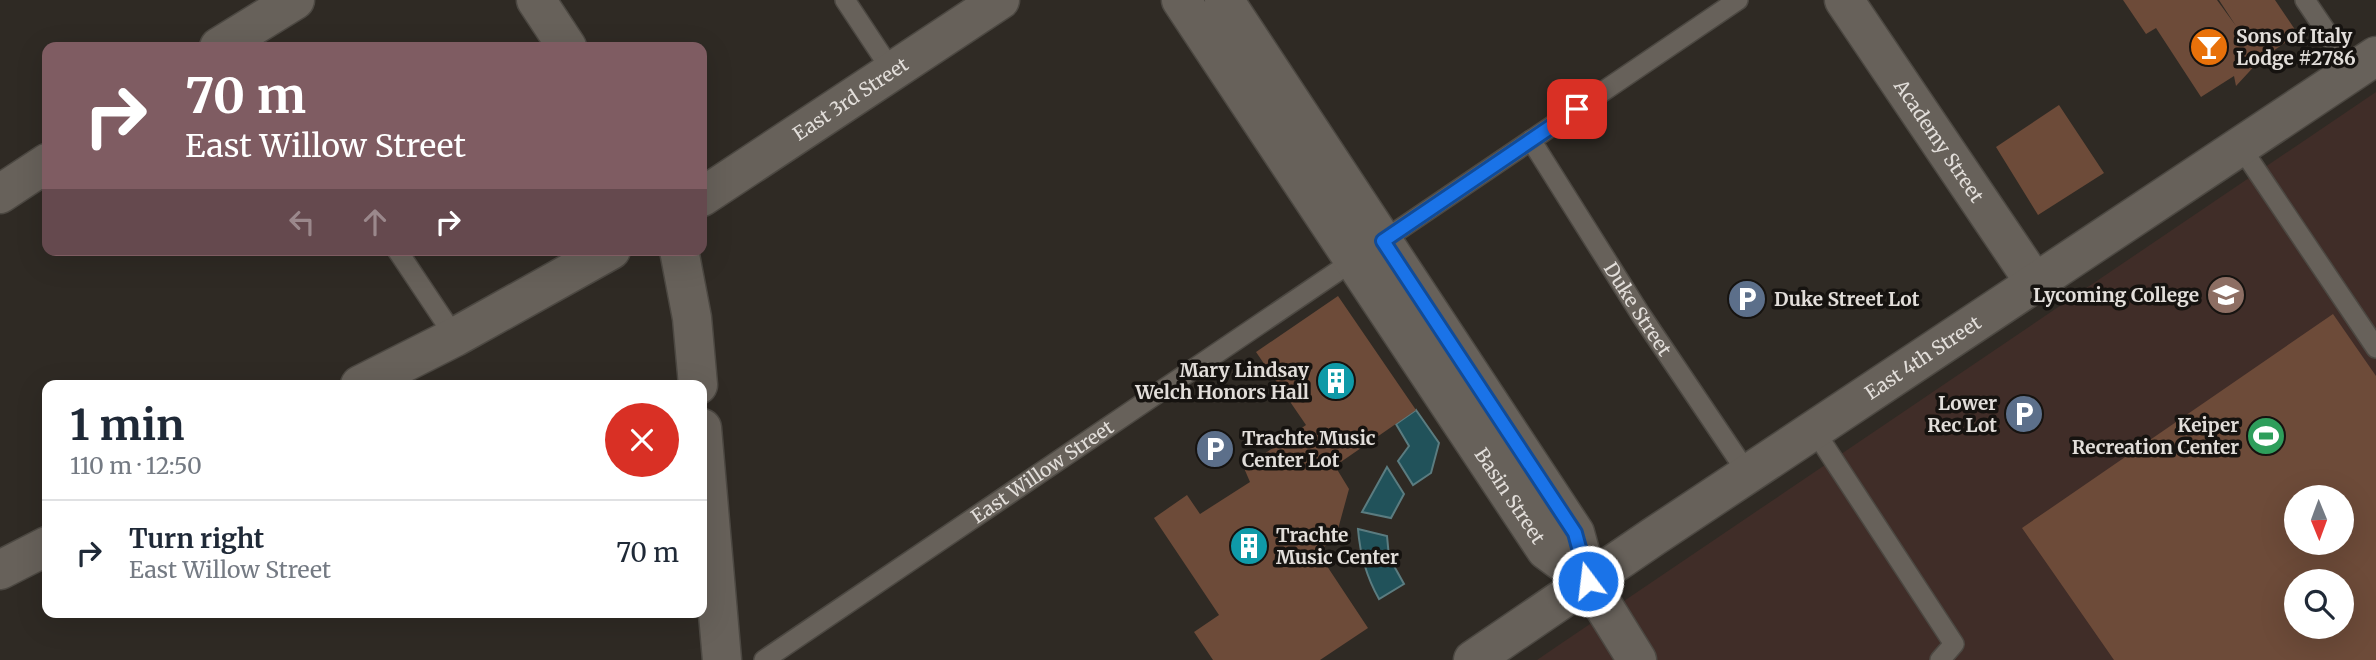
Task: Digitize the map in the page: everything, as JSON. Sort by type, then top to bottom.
[{"type":"street","points":[[244,40],[295,0]]},
{"type":"street","points":[[536,0],[564,42]]},
{"type":"street","name":"East 3rd Street","points":[[707,194],[1000,0]]},
{"type":"street","name":"Basin Street","points":[[1181,0],[1368,251]]},
{"type":"street","name":"Basin Street","points":[[1224,0],[1368,251],[1546,550],[1588,581]]},
{"type":"street","name":"Academy Street","points":[[1844,0],[2035,283]]},
{"type":"street","name":"East 4th Street","points":[[1473,660],[2364,63]]},
{"type":"street","points":[[0,194],[42,166]]},
{"type":"street","points":[[370,380],[600,256]]},
{"type":"street","points":[[680,256],[692,318],[698,380]]},
{"type":"street","points":[[707,486],[722,660]]},
{"type":"street","points":[[0,570],[42,549]]},
{"type":"street","points":[[1588,581],[1637,660]]},
{"type":"lane","points":[[845,0],[892,71]]},
{"type":"lane","name":"East Willow Street","points":[[764,660],[1738,0]]},
{"type":"lane","points":[[2305,0],[2364,63]]},
{"type":"lane","name":"Duke Street","points":[[1531,141],[1634,303],[1748,474]]},
{"type":"lane","points":[[2240,146],[2376,348]]},
{"type":"lane","points":[[401,256],[454,337]]},
{"type":"lane","points":[[1814,430],[1954,644],[1940,660]]},
{"type":"shaded area","name":"Lycoming College","points":[[2376,92],[2376,660],[1537,660]]},
{"type":"water","points":[[1416,410],[1439,443],[1431,473],[1413,485],[1398,461],[1409,446],[1396,424]]},
{"type":"water","points":[[1387,467],[1404,494],[1391,518],[1362,512]]},
{"type":"water","points":[[1358,529],[1387,536],[1389,557],[1404,584],[1379,599],[1364,565]]},
{"type":"building","name":"Sons of Italy Lodge #2786","points":[[2123,0],[2217,0],[2236,26],[2219,0],[2275,0],[2298,34],[2260,60],[2236,86],[2234,76],[2201,97],[2156,28],[2146,34]]},
{"type":"building","points":[[2059,105],[2104,173],[2038,215],[1996,147]]},
{"type":"building","name":"Trachte Music Center","points":[[1338,296],[1416,410],[1335,466],[1349,489],[1335,540],[1317,551],[1368,628],[1320,660],[1213,660],[1194,632],[1219,615],[1154,518],[1187,495],[1200,514],[1250,482],[1244,468],[1306,425],[1256,352]]},
{"type":"building","name":"Keiper Recreation Center","points":[[2333,314],[2376,376],[2376,660],[2114,660],[2022,528]]},
{"type":"place","name":"Sons of Italy Lodge #2786","points":[[2209,47]]},
{"type":"place","name":"Lycoming College","points":[[2226,295]]},
{"type":"place","name":"Duke Street Lot","points":[[1747,299]]},
{"type":"place","name":"Mary Lindsay Welch Honors Hall","points":[[1336,381]]},
{"type":"place","name":"Lower Rec Lot","points":[[2024,414]]},
{"type":"place","name":"Keiper Recreation Center","points":[[2266,436]]},
{"type":"place","name":"Trachte Music Center Lot","points":[[1215,449]]},
{"type":"place","name":"Trachte Music Center","points":[[1249,546]]},
{"type":"route","points":[[1577,109],[1383,241],[1575,533],[1588,581]]}]
